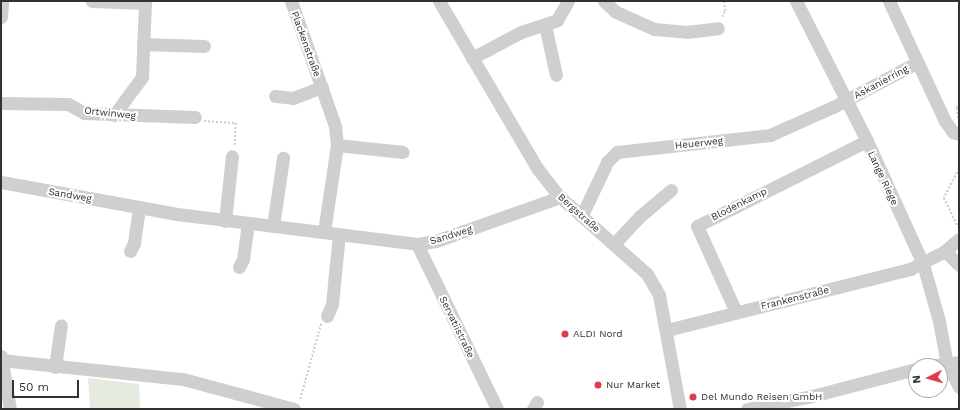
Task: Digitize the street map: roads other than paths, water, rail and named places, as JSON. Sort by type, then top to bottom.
[{"type":"street","points":[[1,17],[2,1]]},
{"type":"street","points":[[92,1],[145,2],[142,77],[114,115]]},
{"type":"street","name":"Plackenstraße","points":[[291,1],[335,126],[337,145],[324,232]]},
{"type":"street","name":"Bergstraße","points":[[438,1],[537,168],[560,197],[647,274],[659,295],[667,330],[680,409]]},
{"type":"street","points":[[472,58],[520,32],[557,20],[568,1]]},
{"type":"street","points":[[604,1],[616,12],[654,29],[687,32],[717,28]]},
{"type":"street","name":"Lange Riege","points":[[796,1],[867,142],[923,264],[959,387]]},
{"type":"street","name":"Askanierring","points":[[889,1],[916,63],[945,121],[953,132],[959,134]]},
{"type":"street","points":[[545,25],[556,74]]},
{"type":"street","points":[[143,44],[204,46]]},
{"type":"street","name":"Askanierring","points":[[846,100],[916,63]]},
{"type":"street","name":"Plackenstraße","points":[[276,96],[293,98],[322,87]]},
{"type":"street","name":"Heuerweg","points":[[582,215],[607,162],[617,152],[770,135],[846,100]]},
{"type":"street","name":"Ortwinweg","points":[[1,102],[68,104],[84,113],[195,117]]},
{"type":"street","name":"Blodenkamp","points":[[736,312],[697,226],[867,142]]},
{"type":"street","points":[[337,145],[403,152]]},
{"type":"street","points":[[225,221],[232,156]]},
{"type":"street","points":[[273,226],[283,158]]},
{"type":"street","name":"Sandweg","points":[[1,182],[225,221],[417,244],[436,241],[560,197]]},
{"type":"street","points":[[614,244],[639,217],[671,190]]},
{"type":"street","points":[[130,251],[134,243],[139,207]]},
{"type":"street","points":[[239,267],[243,259],[248,223]]},
{"type":"street","points":[[327,316],[332,304],[338,234]]},
{"type":"street","name":"Frankenstraße","points":[[667,330],[923,264],[945,251],[959,239]]},
{"type":"street","name":"Servatiistraße","points":[[417,244],[497,409]]},
{"type":"street","points":[[945,251],[959,265]]},
{"type":"street","points":[[55,367],[61,325]]},
{"type":"street","points":[[1,356],[10,409]]},
{"type":"street","points":[[1,360],[55,367],[183,379],[290,406]]},
{"type":"street","points":[[748,409],[812,396],[908,371]]},
{"type":"place","name":"ALDI Nord","points":[[565,334]]},
{"type":"place","name":"Nur Market","points":[[598,385]]},
{"type":"place","name":"Del Mundo Reisen GmbH","points":[[693,397]]}]
